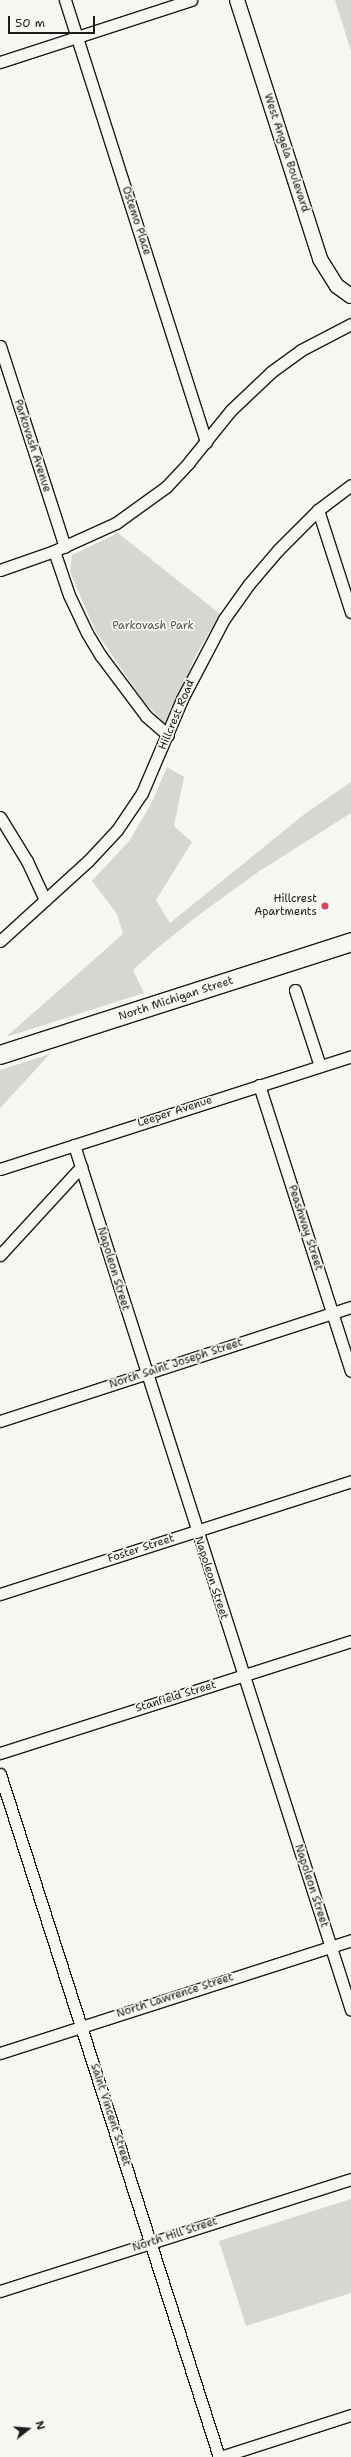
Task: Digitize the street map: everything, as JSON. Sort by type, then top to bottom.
[{"type":"main road","name":"North Michigan Street","points":[[0,1055],[351,942]]},
{"type":"street","name":"Ostemo Place","points":[[65,0],[206,442]]},
{"type":"street","points":[[0,62],[191,0]]},
{"type":"street","name":"West Angela Boulevard","points":[[237,0],[320,259],[337,286],[351,296]]},
{"type":"street","points":[[0,570],[65,547],[116,523],[166,486],[242,399],[281,364],[301,350],[351,324]]},
{"type":"street","name":"Parkovash Avenue","points":[[0,346],[65,547]]},
{"type":"street","name":"Hillcrest Road","points":[[0,941],[88,861],[117,830],[142,793],[168,735],[182,699],[224,619],[249,584],[278,550],[318,510],[351,485]]},
{"type":"street","points":[[318,510],[351,612]]},
{"type":"street","points":[[54,551],[69,595],[97,650],[146,716],[168,735]]},
{"type":"street","points":[[0,817],[27,861],[45,900]]},
{"type":"street","points":[[295,990],[320,1066]]},
{"type":"street","name":"Leeper Avenue","points":[[0,1169],[351,1056]]},
{"type":"street","name":"Peashway Street","points":[[259,1085],[351,1371]]},
{"type":"street","name":"Napoleon Street","points":[[74,1145],[242,1675],[351,2010]]},
{"type":"street","points":[[0,1256],[81,1167]]},
{"type":"street","name":"North Saint Joseph Street","points":[[0,1420],[351,1307]]},
{"type":"street","name":"Foster Street","points":[[0,1594],[351,1481]]},
{"type":"street","name":"Stanfield Street","points":[[0,1753],[351,1641]]},
{"type":"street","name":"Saint Vincent Street","points":[[0,1774],[220,2457]]},
{"type":"street","name":"North Lawrence Street","points":[[0,2053],[351,1940]]},
{"type":"street","name":"North Hill Street","points":[[0,2290],[351,2179]]},
{"type":"street","points":[[220,2457],[351,2415]]},
{"type":"green space","points":[[335,0],[351,0],[351,51]]},
{"type":"green space","name":"Parkovash Park","points":[[118,533],[220,614],[196,655],[166,725],[143,701],[95,630],[70,572],[72,555]]},
{"type":"green space","points":[[167,767],[184,777],[174,826],[192,842],[156,900],[170,923],[306,813],[351,782],[351,813],[258,872],[196,917],[155,950],[133,970],[144,993],[6,1037],[123,934],[117,914],[92,881],[130,840],[152,802]]},
{"type":"green space","points":[[50,1054],[0,1108],[0,1070]]},
{"type":"green space","points":[[351,2199],[351,2293],[246,2326],[219,2241]]},
{"type":"place","name":"Hillcrest Apartments","points":[[325,906]]}]
